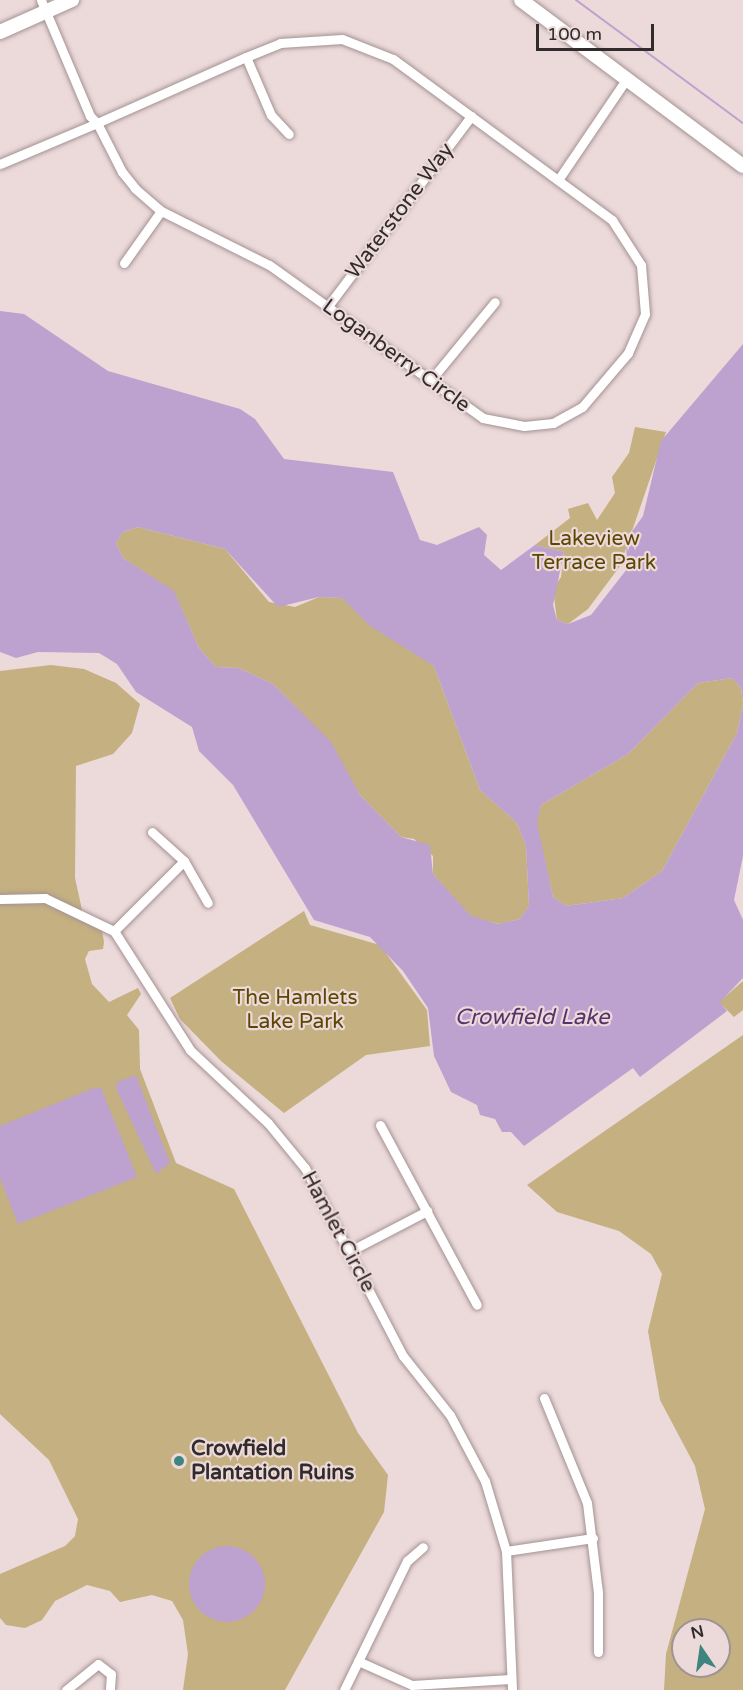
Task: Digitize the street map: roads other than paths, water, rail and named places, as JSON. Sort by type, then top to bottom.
[{"type":"main road","points":[[0,32],[43,6],[72,0]]},
{"type":"main road","points":[[521,0],[743,166]]},
{"type":"street","name":"Loganberry Circle","points":[[43,6],[97,123],[122,172],[162,211],[268,265],[483,418],[524,426],[553,423],[596,395],[628,353],[645,314],[635,250],[612,220],[393,59],[342,39],[280,43],[97,123]]},
{"type":"street","points":[[246,57],[271,115],[289,134]]},
{"type":"street","points":[[558,180],[627,78]]},
{"type":"street","name":"Waterstone Way","points":[[328,306],[471,116]]},
{"type":"street","points":[[0,164],[97,123]]},
{"type":"street","points":[[124,263],[162,211]]},
{"type":"street","points":[[430,381],[495,302]]},
{"type":"street","points":[[152,832],[184,861],[208,903]]},
{"type":"street","points":[[0,898],[45,898],[114,931],[184,861]]},
{"type":"street","name":"Hamlet Circle","points":[[114,931],[190,1050],[290,1146],[352,1250],[403,1356],[471,1448],[506,1551],[512,1690]]},
{"type":"street","points":[[380,1125],[477,1305]]},
{"type":"street","points":[[352,1250],[427,1211]]},
{"type":"street","points":[[544,1398],[578,1470],[593,1538],[598,1652]]},
{"type":"street","points":[[506,1551],[593,1538]]},
{"type":"street","points":[[344,1690],[407,1561],[423,1546]]},
{"type":"street","points":[[358,1660],[412,1685],[510,1679]]},
{"type":"street","points":[[66,1690],[98,1664],[111,1674],[110,1690]]},
{"type":"water","name":"Crowfield Lake","points":[[0,311],[24,314],[108,371],[240,409],[255,419],[284,459],[393,472],[420,540],[437,545],[479,527],[487,535],[484,555],[501,570],[535,545],[564,552],[553,605],[557,620],[568,624],[591,615],[627,569],[626,540],[643,516],[661,441],[743,344],[743,704],[743,856],[734,900],[743,920],[743,978],[720,1002],[727,1011],[640,1077],[633,1068],[524,1146],[511,1132],[502,1132],[495,1119],[480,1115],[477,1105],[451,1092],[434,1056],[428,1008],[403,971],[370,937],[314,920],[233,785],[199,751],[192,727],[136,692],[117,664],[99,653],[38,652],[16,658],[0,652]],"holes":[[[138,527],[225,549],[278,607],[319,597],[342,598],[370,626],[434,666],[480,790],[517,823],[526,846],[529,906],[520,919],[498,924],[471,916],[433,874],[430,845],[401,837],[360,795],[331,742],[273,684],[239,668],[216,667],[199,648],[174,591],[123,558],[116,543],[123,532]],[[732,678],[741,688],[743,704],[737,733],[662,871],[623,898],[566,906],[553,897],[537,823],[541,805],[628,754],[698,683]]]},
{"type":"water","points":[[136,1075],[170,1163],[156,1174],[116,1088],[117,1082]]},
{"type":"water","points":[[94,1088],[101,1088],[137,1177],[18,1224],[0,1178],[0,1126]]},
{"type":"water","points":[[227,1546],[241,1549],[254,1557],[262,1570],[265,1584],[262,1598],[254,1611],[241,1619],[227,1622],[213,1619],[200,1611],[192,1598],[189,1584],[192,1570],[200,1557],[213,1549]]},
{"type":"waterway","points":[[576,0],[743,123]]},
{"type":"place","name":"Crowfield Plantation Ruins","points":[[179,1461]]},
{"type":"park label","name":"Lakeview Terrace Park","points":[[594,551]]},
{"type":"park label","name":"The Hamlets Lake Park","points":[[295,1010]]}]
